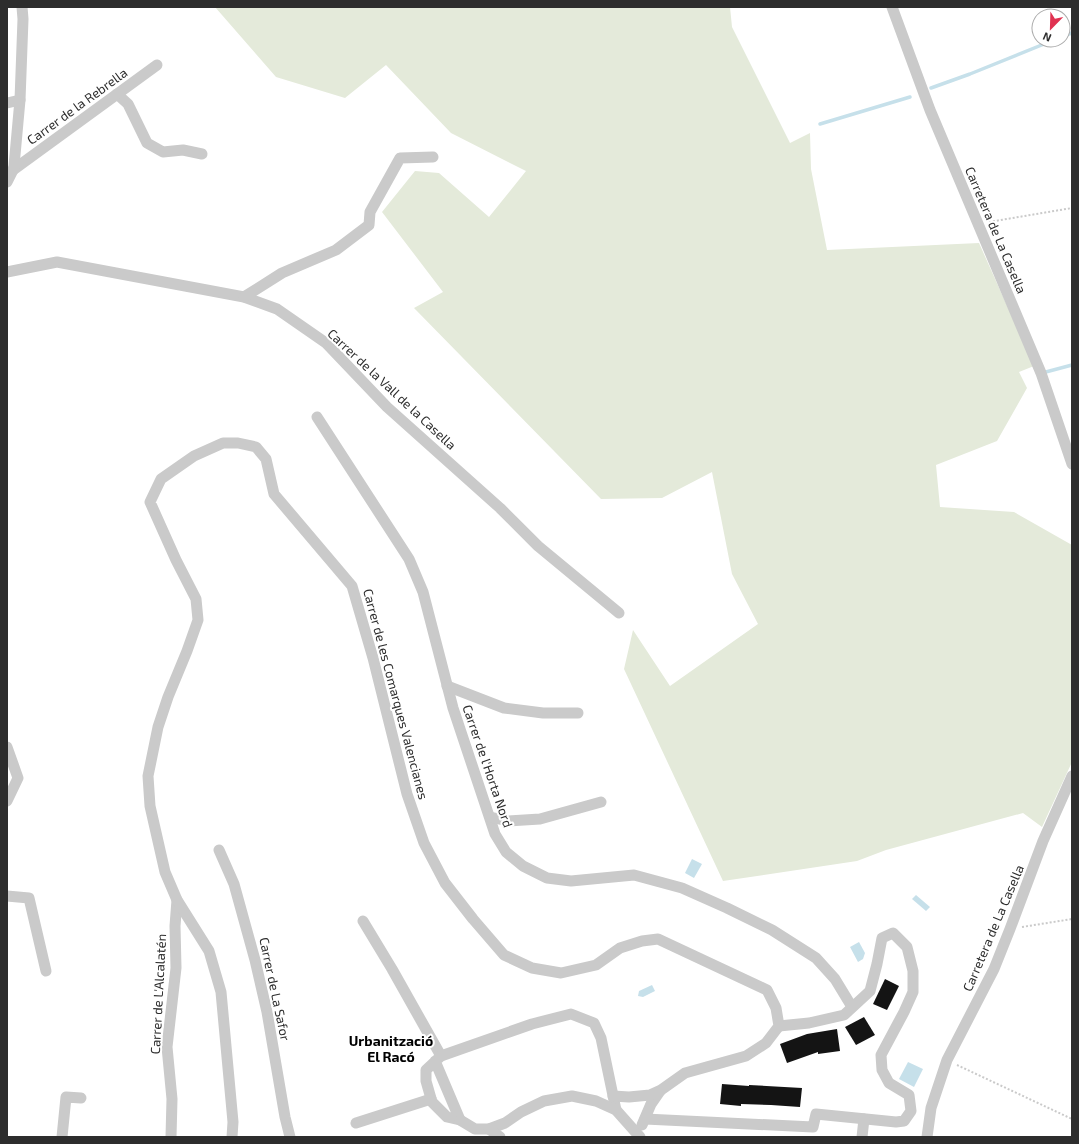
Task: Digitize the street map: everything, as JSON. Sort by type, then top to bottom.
[{"type":"street","points":[[7,182],[13,170],[20,100],[23,19],[22,7]]},
{"type":"street","name":"Carretera de La Casella","points":[[892,7],[930,110],[1041,373],[1072,464]]},
{"type":"street","name":"Carrer de la Rebrella","points":[[13,170],[157,65]]},
{"type":"street","points":[[118,94],[128,104],[147,143],[163,152],[183,150],[202,154]]},
{"type":"street","points":[[7,102],[20,100]]},
{"type":"street","points":[[244,297],[282,272],[336,250],[369,226],[370,212],[400,158],[433,157]]},
{"type":"street","name":"Carrer de la Vall de la Casella","points":[[7,272],[57,262],[244,297],[277,309],[326,343],[387,407],[500,508],[538,546],[619,613]]},
{"type":"street","name":"Carrer de l'Horta Nord","points":[[317,417],[409,559],[423,592],[453,708],[495,834],[506,852],[523,866],[547,878],[572,881],[634,876],[682,888],[772,930],[816,958],[835,979],[852,1007]]},
{"type":"street","name":"Carrer de les Comarques Valencianes","points":[[232,1137],[233,1122],[221,992],[209,951],[177,900],[165,872],[150,806],[148,776],[158,727],[198,620],[196,599],[176,560],[150,502],[161,479],[194,456],[222,443],[238,443],[256,447],[266,459],[274,494],[352,586],[373,658],[407,794],[424,843],[445,883],[504,955],[532,968],[561,973],[596,965],[620,948],[642,941],[658,939],[768,990],[776,1008],[779,1026]]},
{"type":"street","points":[[447,686],[504,708],[543,712],[578,713]]},
{"type":"street","points":[[7,747],[18,778],[7,800]]},
{"type":"street","name":"Carretera de La Casella","points":[[927,1137],[931,1108],[947,1060],[994,969],[1043,842],[1072,776]]},
{"type":"street","points":[[490,817],[508,821],[540,819],[601,802]]},
{"type":"street","name":"Carrer de La Safor","points":[[219,850],[234,884],[248,932],[267,1012],[285,1117],[290,1137]]},
{"type":"street","points":[[7,896],[29,898],[46,971]]},
{"type":"street","name":"Carrer de L'Alcalatén","points":[[171,1137],[172,1099],[167,1047],[176,968],[175,926],[177,900]]},
{"type":"street","points":[[363,921],[392,969],[438,1058],[460,1120]]},
{"type":"street","points":[[613,1096],[629,1097],[650,1095],[661,1090],[685,1073],[746,1056],[766,1043],[779,1026],[809,1023],[844,1015],[870,991],[882,938],[893,933],[907,947],[913,971],[913,992],[881,1055],[882,1070],[889,1083],[909,1095],[911,1111],[904,1121],[896,1122],[816,1114],[813,1128],[645,1119]]},
{"type":"street","points":[[616,1110],[599,1033],[594,1023],[571,1014],[532,1024],[438,1058],[426,1070],[426,1082],[432,1102],[447,1117],[460,1120],[475,1133],[505,1123],[520,1112],[544,1102],[572,1096],[596,1101],[616,1110],[639,1136],[651,1104],[661,1090]]},
{"type":"street","points":[[62,1137],[66,1096],[81,1098]]},
{"type":"street","points":[[356,1123],[431,1099]]},
{"type":"street","points":[[862,1137],[864,1119]]},
{"type":"street","points":[[489,1129],[500,1137]]},
{"type":"path","points":[[978,223],[1072,208]]},
{"type":"path","points":[[1010,929],[1072,918]]},
{"type":"path","points":[[947,1060],[1072,1119]]},
{"type":"green space","points":[[215,7],[730,7],[732,27],[790,143],[810,133],[811,169],[827,250],[979,243],[1034,366],[1019,372],[1027,388],[997,441],[936,465],[940,507],[1014,512],[1072,545],[1072,762],[1042,827],[1023,813],[886,850],[857,861],[723,881],[624,669],[633,630],[670,686],[758,624],[732,574],[712,472],[662,498],[601,499],[414,308],[443,292],[382,212],[415,171],[439,173],[489,217],[526,171],[451,133],[386,65],[345,98],[276,77]]},
{"type":"water","points":[[692,859],[702,864],[694,878],[685,873]]},
{"type":"water","points":[[916,895],[930,907],[926,911],[912,899]]},
{"type":"water","points":[[859,942],[865,953],[863,959],[858,962],[850,947]]},
{"type":"water","points":[[652,985],[655,991],[643,997],[638,996],[639,991]]},
{"type":"water","points":[[908,1062],[923,1069],[914,1087],[899,1079]]},
{"type":"building","points":[[885,979],[899,986],[887,1010],[873,1004]]},
{"type":"building","points":[[864,1017],[875,1035],[856,1045],[845,1027]]},
{"type":"building","points":[[837,1029],[840,1051],[818,1054],[818,1052],[787,1063],[780,1044],[807,1034]]},
{"type":"building","points":[[722,1084],[802,1088],[800,1107],[741,1104],[741,1106],[720,1104]]},
{"type":"waterway","points":[[931,88],[1034,48]]},
{"type":"waterway","points":[[820,124],[910,97]]},
{"type":"waterway","points":[[1042,373],[1072,365]]},
{"type":"district","name":"Urbanització El Racó","points":[[391,1048]]}]
